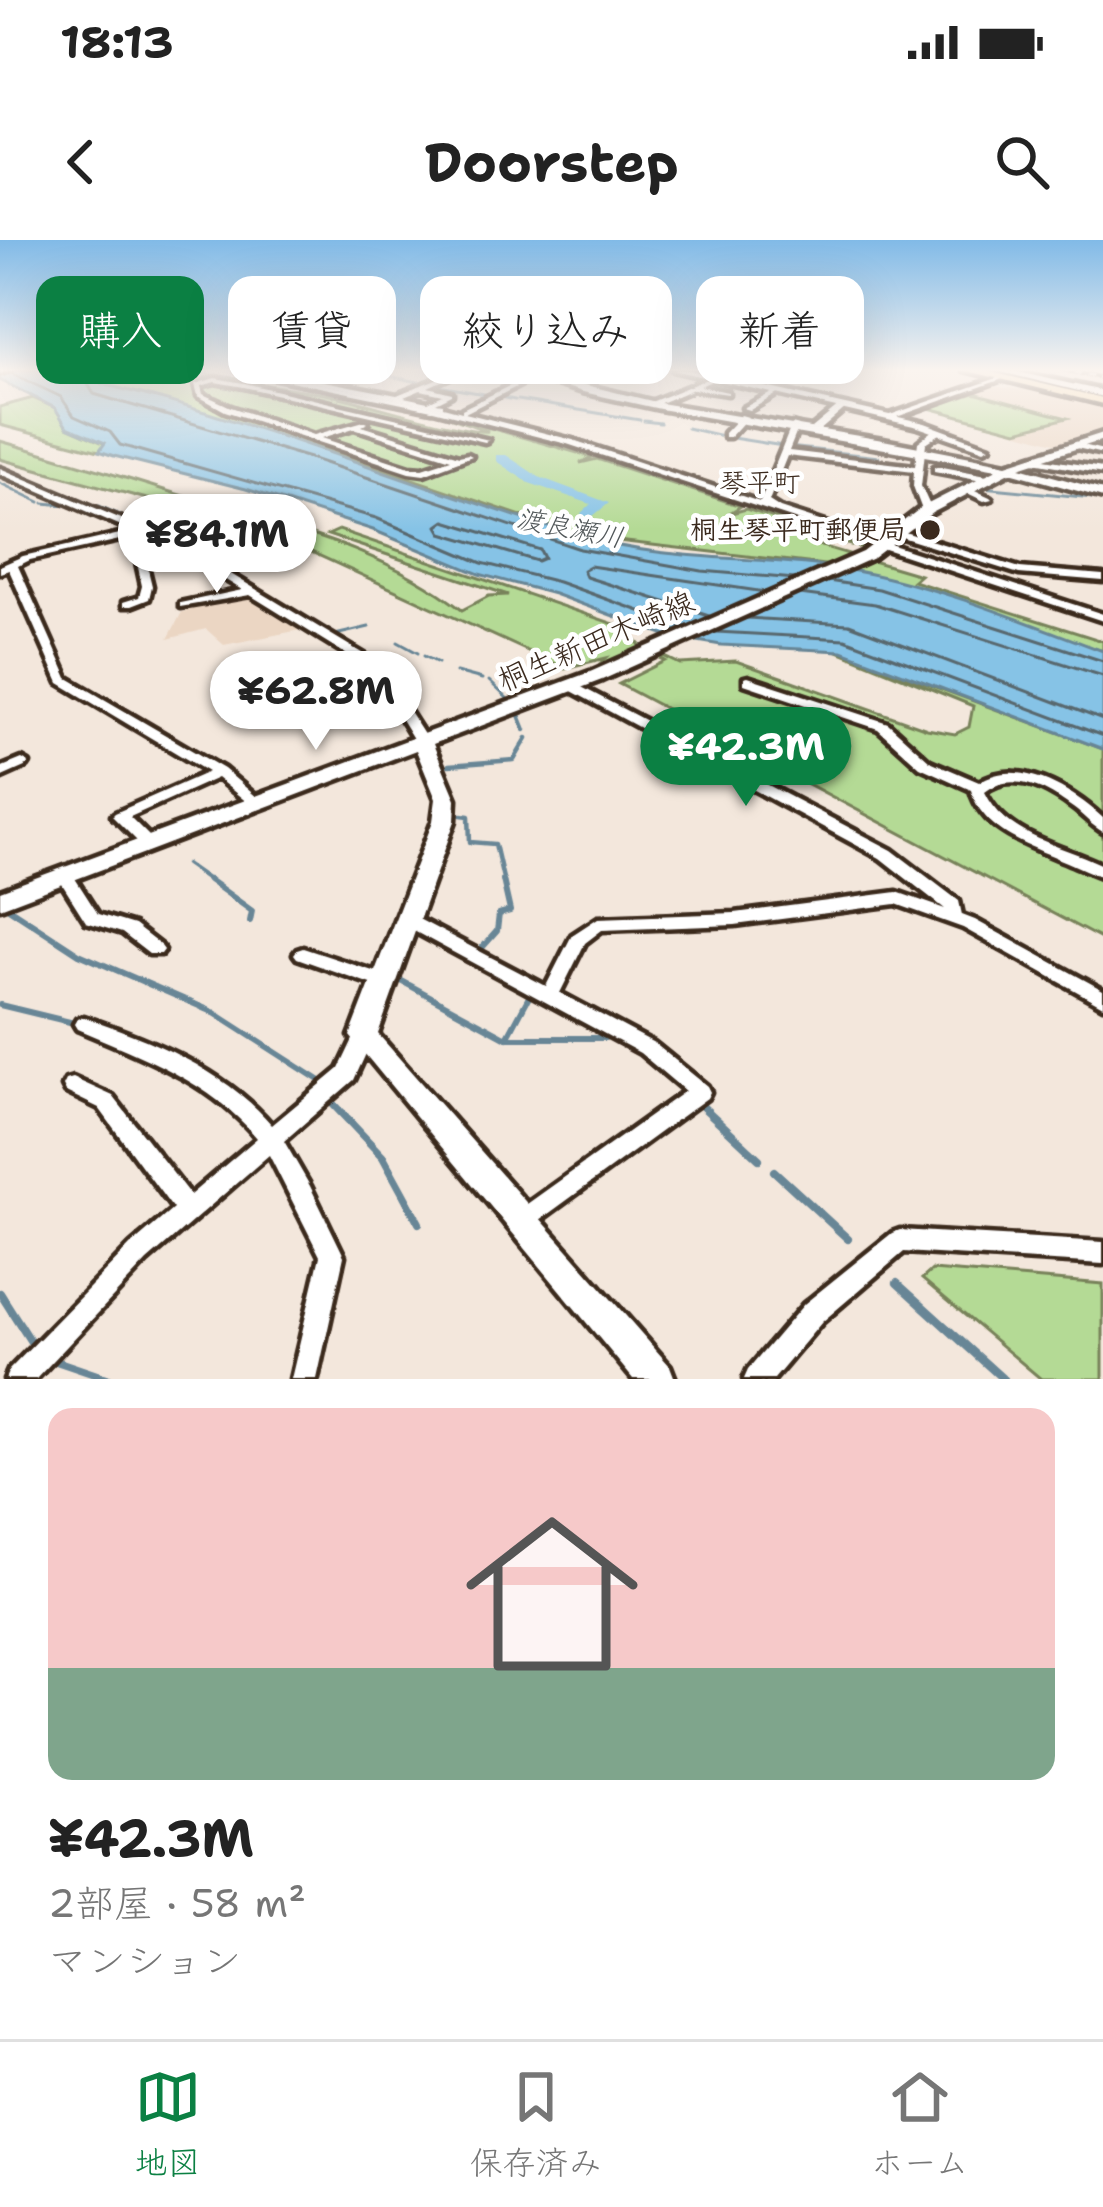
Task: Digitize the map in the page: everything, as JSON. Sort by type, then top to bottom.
[{"type":"street","points":[[271,423],[419,471],[464,457],[354,430]]},
{"type":"street","points":[[312,438],[372,423]]},
{"type":"street","points":[[420,423],[485,440]]},
{"type":"street","points":[[501,423],[788,514]]},
{"type":"street","points":[[727,435],[736,423]]},
{"type":"street","points":[[785,423],[1014,465],[1103,494]]},
{"type":"street","points":[[815,430],[823,423]]},
{"type":"street","points":[[910,423],[1031,458],[1103,471]]},
{"type":"street","points":[[795,426],[764,503],[877,549],[1103,618]]},
{"type":"street","points":[[403,442],[441,428]]},
{"type":"street","points":[[927,510],[916,469],[921,448],[937,431]]},
{"type":"street","name":"桐生新田木崎線","points":[[0,900],[572,686],[877,549],[927,510],[1014,465],[1103,436]]},
{"type":"street","points":[[403,442],[421,458]]},
{"type":"street","points":[[1075,445],[1103,452]]},
{"type":"street","points":[[783,453],[916,469]]},
{"type":"street","points":[[937,470],[987,478]]},
{"type":"street","points":[[0,471],[177,546],[361,658],[387,686],[423,744],[442,783],[446,809],[347,1074],[139,1253],[18,1379]]},
{"type":"street","points":[[966,489],[987,499]]},
{"type":"street","points":[[145,531],[6,567],[63,680],[219,772],[258,804]]},
{"type":"street","points":[[898,533],[1005,568],[1103,578]]},
{"type":"street","points":[[127,604],[144,599],[139,555],[177,546]]},
{"type":"street","points":[[184,604],[254,591]]},
{"type":"street","points":[[748,681],[883,726],[925,764],[979,788],[1004,780],[1040,784],[1076,801],[1103,827]]},
{"type":"street","points":[[572,686],[886,854],[953,904],[953,917]]},
{"type":"street","points":[[0,774],[22,763]]},
{"type":"street","points":[[149,844],[120,816],[219,772]]},
{"type":"street","points":[[979,788],[982,805],[994,819],[1103,872]]},
{"type":"street","points":[[65,876],[92,918],[128,929],[155,950]]},
{"type":"street","points":[[550,995],[578,939],[608,921],[736,919],[897,898],[953,917],[1103,998]]},
{"type":"street","points":[[405,920],[647,1048],[696,1086],[700,1095],[521,1221]]},
{"type":"street","points":[[303,954],[382,981]]},
{"type":"street","points":[[84,1024],[185,1071],[240,1107],[271,1140],[332,1256],[304,1379]]},
{"type":"street","points":[[364,1036],[657,1379]]},
{"type":"street","points":[[74,1086],[106,1102],[188,1211]]},
{"type":"street","points":[[757,1379],[813,1313],[900,1241],[1103,1253]]},
{"type":"shaded area","points":[[983,423],[1103,423],[1103,433],[1062,445]]},
{"type":"shaded area","points":[[250,595],[305,629],[224,645],[206,629],[168,639],[182,612]]},
{"type":"green space","points":[[65,423],[106,444],[99,451],[0,425]]},
{"type":"green space","points":[[236,423],[439,423],[488,431],[466,423],[473,423],[592,457],[580,463],[597,459],[741,506],[728,514],[746,509],[864,547],[867,549],[814,536],[804,541],[920,575],[913,581],[1103,641],[1103,651],[833,566],[583,537]]},
{"type":"green space","points":[[987,423],[1047,423],[1017,431]]},
{"type":"green space","points":[[0,441],[334,542],[401,571],[462,610],[489,596],[508,595],[328,535],[339,530],[623,627],[640,645],[680,664],[736,661],[927,729],[955,734],[969,727],[973,706],[828,647],[1103,749],[1103,940],[619,684],[665,661],[643,648],[592,671],[606,658],[565,668],[311,552],[180,508],[0,459]]},
{"type":"green space","points":[[932,1270],[1103,1284],[1103,1379],[1041,1379],[922,1279]]},
{"type":"water","points":[[65,423],[238,423],[617,546],[826,566],[922,587],[1103,651],[1103,749],[842,651],[721,645],[668,636],[554,594],[479,574],[373,530],[246,489],[99,451],[105,443]]},
{"type":"waterway","points":[[687,428],[722,436]]},
{"type":"waterway","points":[[726,437],[783,446]]},
{"type":"waterway","points":[[789,447],[879,457]]},
{"type":"waterway","name":"渡良瀬川","points":[[501,458],[534,480],[602,503],[588,513]]},
{"type":"waterway","points":[[0,483],[40,502]]},
{"type":"waterway","points":[[982,487],[1103,499]]},
{"type":"waterway","points":[[44,503],[65,505]]},
{"type":"waterway","points":[[99,506],[120,515]]},
{"type":"waterway","points":[[335,635],[369,627]]},
{"type":"waterway","points":[[398,642],[418,653]]},
{"type":"waterway","points":[[424,656],[438,663]]},
{"type":"waterway","points":[[456,672],[482,679]]},
{"type":"waterway","points":[[489,681],[510,701]]},
{"type":"waterway","points":[[519,715],[525,730]]},
{"type":"waterway","points":[[449,765],[514,760],[527,738]]},
{"type":"waterway","points":[[461,815],[469,816],[470,842],[495,844],[504,883]]},
{"type":"waterway","points":[[186,864],[213,883]]},
{"type":"waterway","points":[[209,880],[252,911],[250,921]]},
{"type":"waterway","points":[[481,949],[497,931],[499,914],[510,911],[503,880]]},
{"type":"waterway","points":[[7,907],[79,954],[213,1012],[322,1082]]},
{"type":"waterway","points":[[398,979],[507,1038]]},
{"type":"waterway","points":[[507,1038],[531,993]]},
{"type":"waterway","points":[[0,1005],[74,1023]]},
{"type":"waterway","points":[[507,1038],[605,1038]]},
{"type":"waterway","points":[[331,1102],[383,1157],[419,1223]]},
{"type":"waterway","points":[[702,1106],[759,1159]]},
{"type":"waterway","points":[[774,1171],[848,1239]]},
{"type":"waterway","points":[[897,1283],[1003,1379]]},
{"type":"waterway","points":[[0,1293],[33,1345]]},
{"type":"waterway","points":[[56,1361],[109,1379]]},
{"type":"place","name":"桐生琴平町郵便局","points":[[930,530]]},
{"type":"district","name":"琴平町","points":[[760,483]]}]
